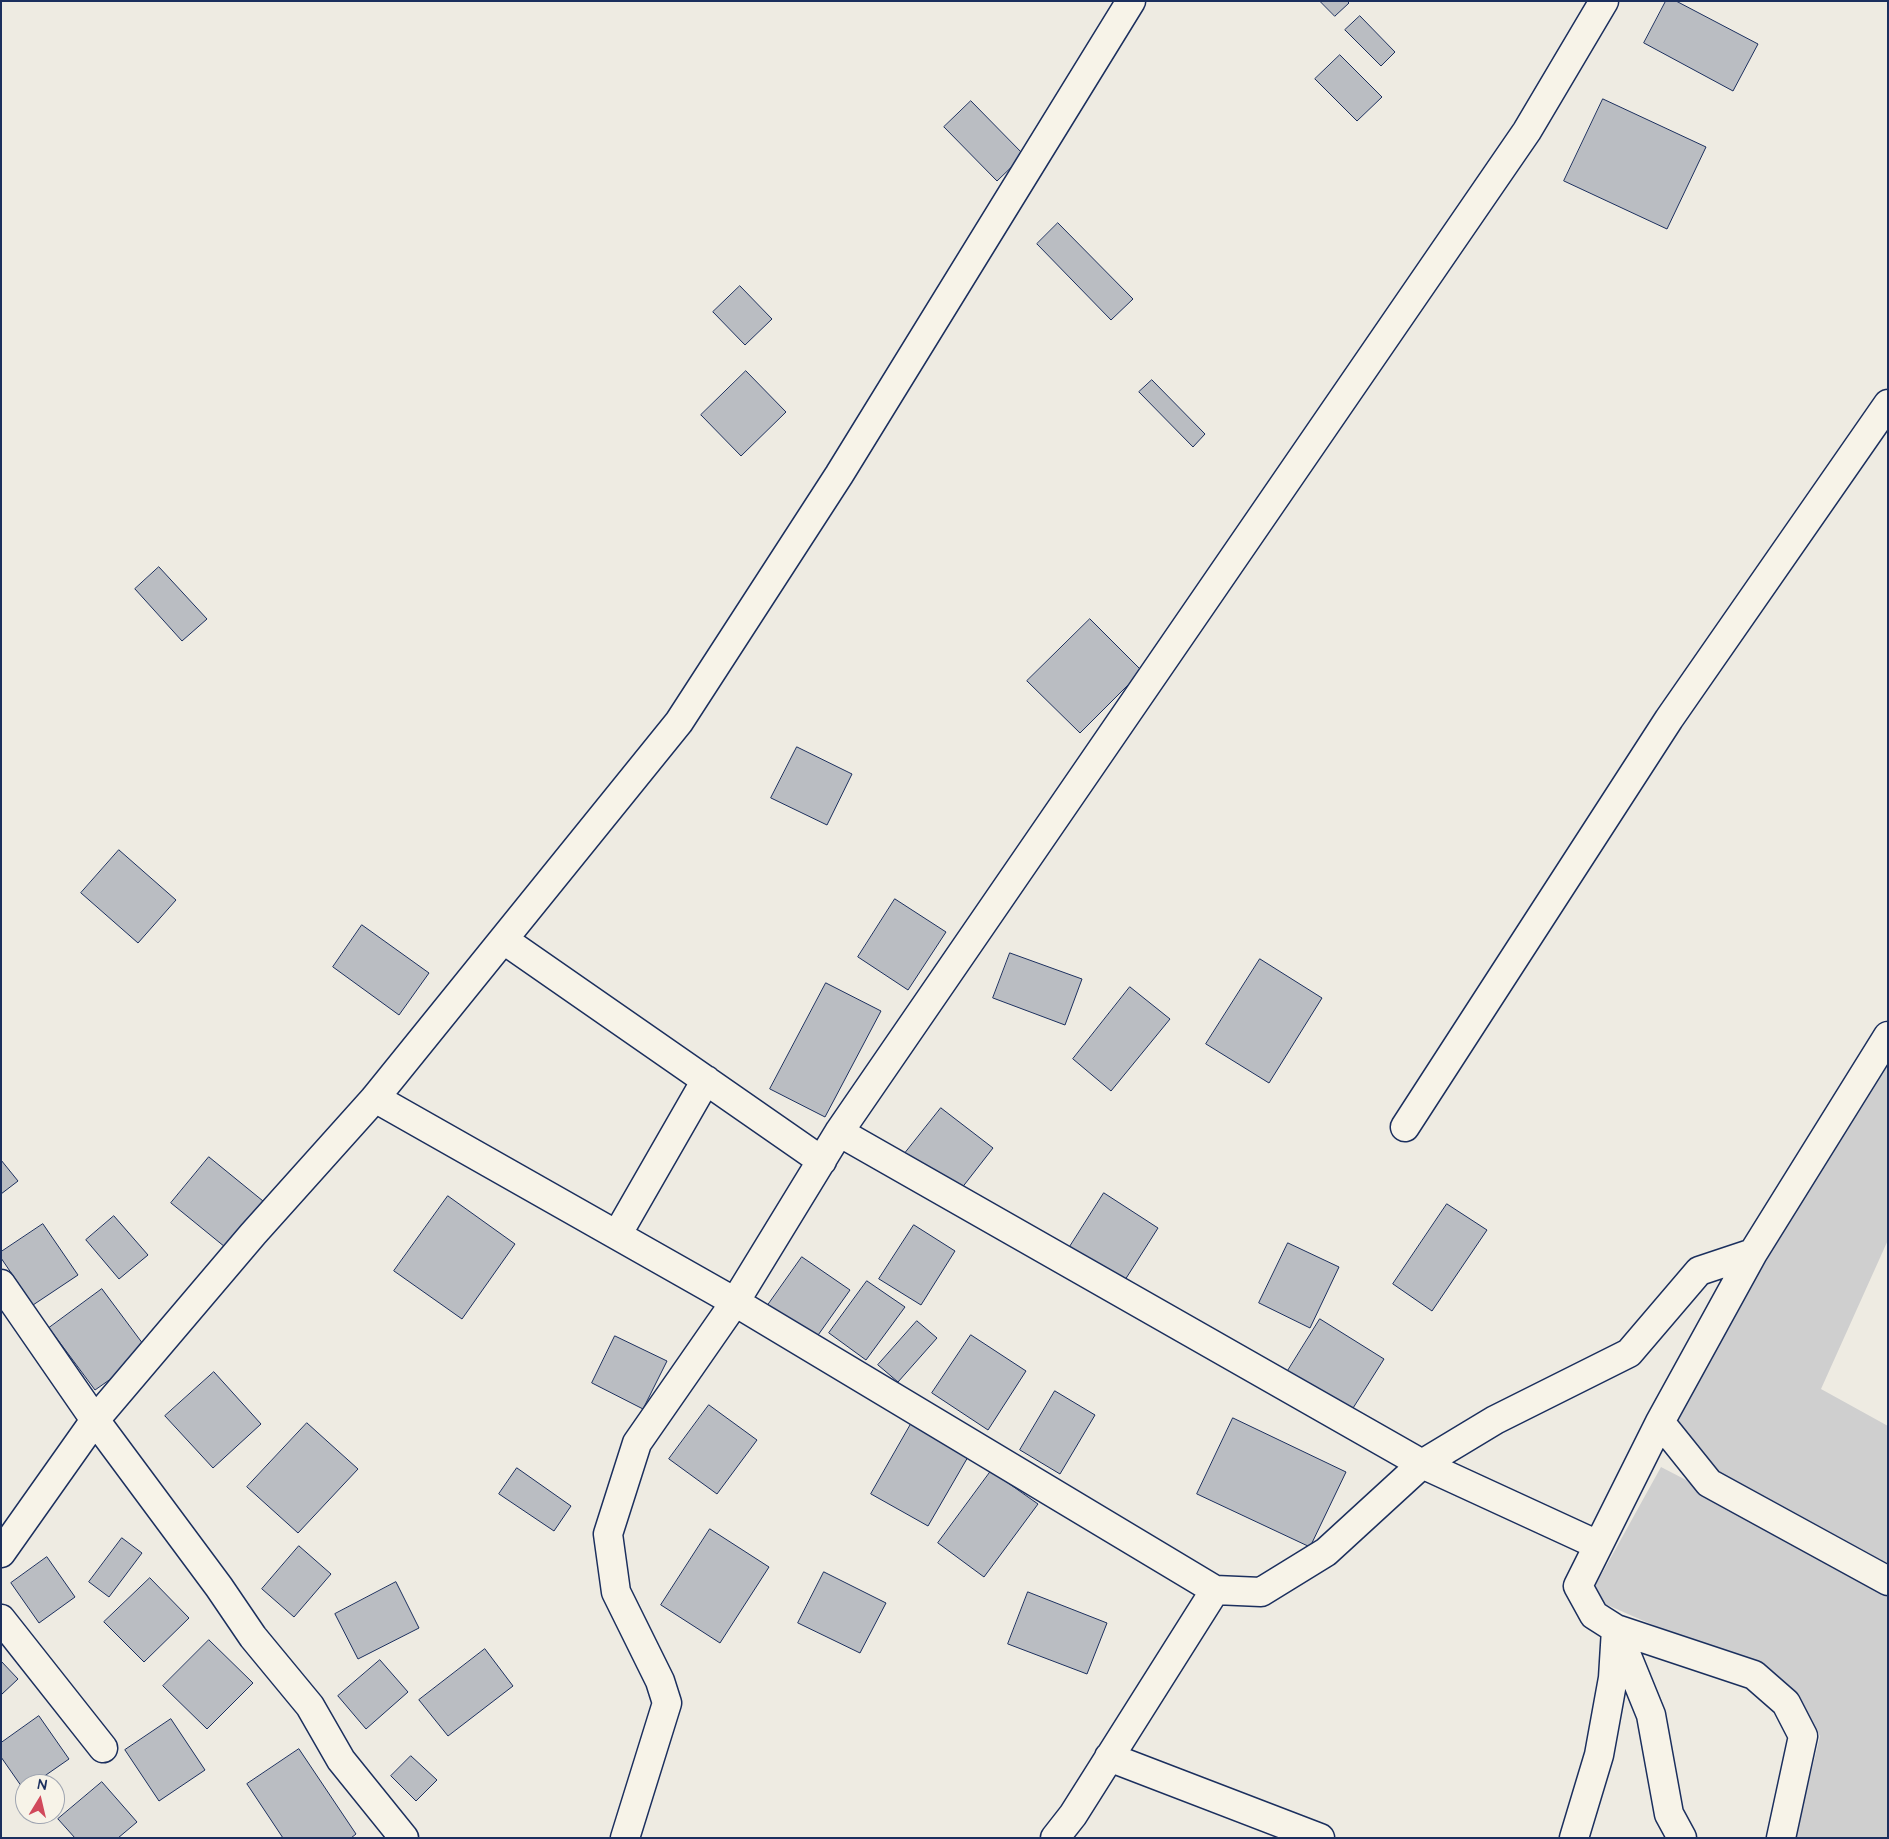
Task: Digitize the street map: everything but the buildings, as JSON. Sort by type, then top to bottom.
[{"type":"street","points":[[1,1553],[95,1420],[253,1234],[375,1098],[679,722],[839,475],[1130,1]]},
{"type":"street","points":[[625,1838],[667,1703],[660,1681],[616,1592],[608,1534],[636,1443],[735,1302],[840,1132],[1527,132],[1604,1]]},
{"type":"street","points":[[1405,1127],[1669,719],[1888,404]]},
{"type":"street","points":[[504,940],[822,1161]]},
{"type":"street","points":[[1780,1838],[1804,1736],[1786,1703],[1754,1675],[1616,1629],[1594,1615],[1578,1586],[1660,1422],[1753,1253],[1888,1036]]},
{"type":"street","points":[[617,1235],[706,1080]]},
{"type":"street","points":[[375,1098],[735,1302],[1214,1590],[1261,1592],[1326,1552],[1422,1464],[1495,1420],[1629,1353],[1699,1271],[1753,1253]]},
{"type":"street","points":[[840,1132],[1422,1464],[1598,1545]]},
{"type":"street","points":[[1,1284],[95,1420],[219,1587],[253,1637],[310,1706],[341,1760],[404,1838]]},
{"type":"street","points":[[1660,1422],[1709,1482],[1888,1581]]},
{"type":"street","points":[[1055,1838],[1073,1815],[1214,1590]]},
{"type":"street","points":[[1,1619],[103,1748]]},
{"type":"street","points":[[1574,1838],[1598,1755],[1613,1678],[1616,1629]]},
{"type":"street","points":[[1616,1629],[1651,1715],[1668,1814],[1682,1838]]},
{"type":"street","points":[[1109,1758],[1320,1838]]},
{"type":"shaded area","points":[[1888,1063],[1888,1240],[1821,1389],[1888,1426],[1888,1564],[1709,1466],[1672,1424],[1720,1330]]},
{"type":"shaded area","points":[[1661,1467],[1746,1511],[1888,1590],[1888,1838],[1795,1838],[1820,1736],[1786,1683],[1589,1597]]}]
